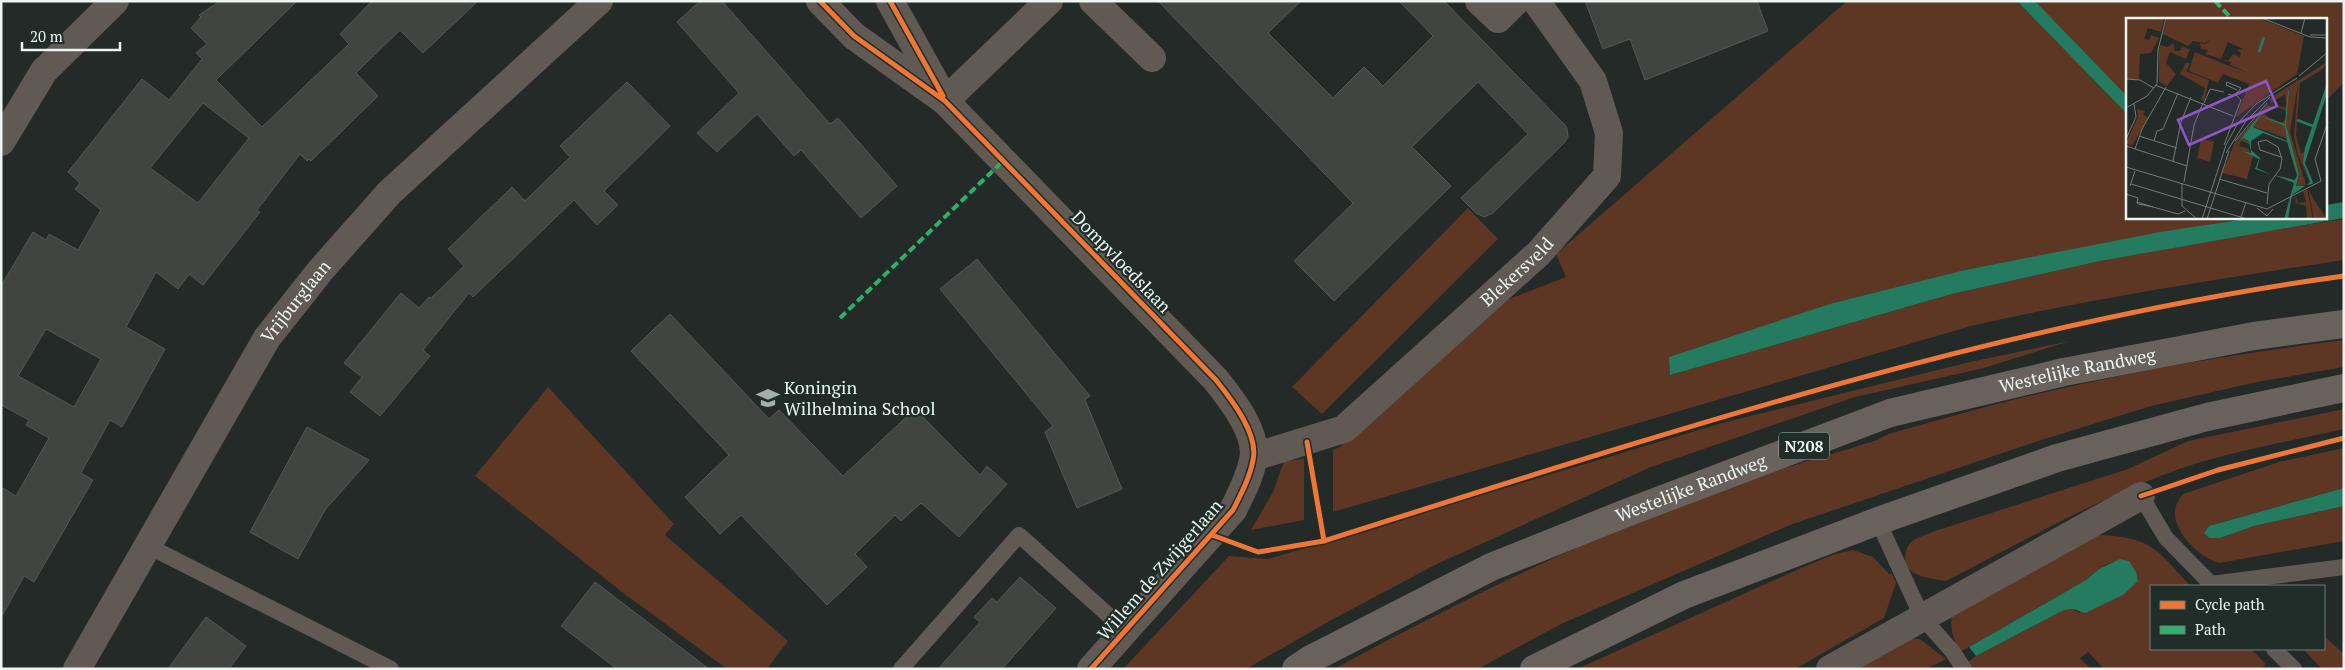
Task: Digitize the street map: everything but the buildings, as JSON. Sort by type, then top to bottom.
[{"type":"main road","name":"Westelijke Randweg","points":[[1296,669],[1311,659],[1491,567],[1626,513],[1890,413],[2064,372],[2254,336],[2344,324]]},
{"type":"main road","points":[[1534,669],[1684,595],[1878,521],[2057,458],[2207,417],[2344,388]]},
{"type":"street","points":[[1,142],[44,71],[115,1]]},
{"type":"street","name":"Vrijburglaan","points":[[77,669],[267,338],[320,271],[388,193],[599,1]]},
{"type":"street","name":"Dompvloedslaan","points":[[820,1],[854,36],[945,101],[1216,380],[1234,402],[1249,430],[1254,458]]},
{"type":"street","name":"Dompvloedslaan","points":[[890,1],[945,101]]},
{"type":"street","points":[[945,101],[1050,1]]},
{"type":"street","points":[[1093,1],[1152,58]]},
{"type":"street","points":[[1479,1],[1498,19],[1516,1]]},
{"type":"street","name":"Blekersveld","points":[[1254,458],[1344,429],[1539,253],[1606,176],[1609,133],[1594,81],[1536,1]]},
{"type":"street","name":"Willem de Zwijgerlaan","points":[[1091,669],[1233,510],[1246,482],[1254,458]]},
{"type":"street","points":[[1830,669],[2141,496]]},
{"type":"lane","points":[[2141,496],[2166,538],[2212,585],[2344,567]]},
{"type":"lane","points":[[1878,521],[1922,617],[1952,651],[1964,669]]},
{"type":"lane","points":[[901,669],[1019,535],[1126,631]]},
{"type":"lane","points":[[148,546],[391,669]]},
{"type":"lane","points":[[2275,650],[2294,669]]},
{"type":"shaded area","points":[[1847,1],[2017,1],[2126,113],[2126,219],[2230,219],[2229,221],[1965,270],[1670,375],[1952,294],[2100,261],[2248,234],[2344,219],[2344,260],[2110,298],[1971,326],[1333,512],[1333,450],[1340,447],[1392,392],[1491,306],[1566,277],[1556,254]]},
{"type":"shaded area","points":[[2017,1],[2035,1],[2126,95],[2126,113]]},
{"type":"shaded area","points":[[2035,1],[2344,1],[2344,82],[2328,99],[2328,18],[2126,18],[2126,95]]},
{"type":"shaded area","points":[[2344,202],[2344,218],[2100,261],[1952,294],[1670,375],[1669,357],[1830,304],[1965,270],[2160,232],[2245,219],[2328,219],[2328,205]]},
{"type":"shaded area","points":[[1468,208],[1498,239],[1322,414],[1292,387]]},
{"type":"shaded area","points":[[2344,340],[2344,367],[2257,382],[2151,406],[2032,443],[1790,525],[1561,624],[1478,669],[1334,669],[1474,596],[1617,530],[1715,491],[1877,440],[1888,434],[2050,391],[2134,373],[2217,358]]},
{"type":"shaded area","points":[[2070,341],[1984,368],[1855,397],[1651,467],[1437,564],[1335,618],[1246,669],[1123,669],[1229,556],[1268,559],[1722,423],[1970,362]]},
{"type":"shaded area","points":[[548,387],[674,524],[665,535],[788,641],[767,669],[727,669],[622,592],[475,476]]},
{"type":"shaded area","points":[[2344,409],[2344,429],[2235,453],[2192,465],[2142,483],[2029,537],[1946,581],[1924,577],[1911,571],[1907,566],[1905,560],[1906,550],[1912,541],[1935,531],[2128,469],[2188,441]]},
{"type":"shaded area","points":[[2344,448],[2344,488],[2209,526],[2204,533],[2209,538],[2220,538],[2254,526],[2344,506],[2344,541],[2219,563],[2196,550],[2183,536],[2176,520],[2175,509],[2183,494],[2279,462]]},
{"type":"shaded area","points":[[1304,459],[1304,520],[1251,530],[1273,492],[1284,461]]},
{"type":"shaded area","points":[[2344,488],[2344,506],[2254,526],[2220,538],[2209,538],[2204,533],[2209,526]]},
{"type":"shaded area","points":[[2088,536],[2119,537],[2144,543],[2161,555],[2190,585],[2150,585],[2150,650],[2252,650],[2266,664],[2261,669],[2104,669],[2088,652],[2080,658],[2091,669],[1973,669],[1968,662],[1976,656],[2064,610],[2073,609],[2079,613],[2129,561],[2117,561],[2106,565],[2086,580],[1960,652],[1952,631],[1953,610]]},
{"type":"shaded area","points":[[1853,550],[1873,557],[1889,574],[1892,574],[1896,583],[1884,618],[1795,669],[1577,669],[1808,565],[1835,554]]},
{"type":"shaded area","points":[[2120,559],[2129,561],[2136,572],[2138,581],[2123,595],[2085,613],[2073,609],[2064,610],[1976,656],[1969,647],[2086,580],[2099,569]]},
{"type":"shaded area","points":[[2325,637],[2344,654],[2344,669],[2322,669],[2304,650],[2325,650]]},
{"type":"shaded area","points":[[1906,638],[1920,639],[1946,659],[1926,669],[1855,669]]},
{"type":"marked path","points":[[2215,1],[2231,18]]},
{"type":"marked path","points":[[840,318],[1003,161]]},
{"type":"cycle path","points":[[820,1],[854,36],[945,101],[1216,380],[1236,407],[1248,428],[1254,450],[1252,466],[1233,510],[1091,669]]},
{"type":"cycle path","points":[[890,1],[943,96]]},
{"type":"cycle path","points":[[1307,442],[1324,541],[1702,423],[1956,353],[2084,323],[2214,297],[2344,276]]},
{"type":"cycle path","points":[[2141,496],[2218,470],[2344,438]]},
{"type":"cycle path","points":[[1212,535],[1258,552],[1324,541]]},
{"type":"place","name":"Koningin Wilhelmina School","points":[[768,398]]}]
